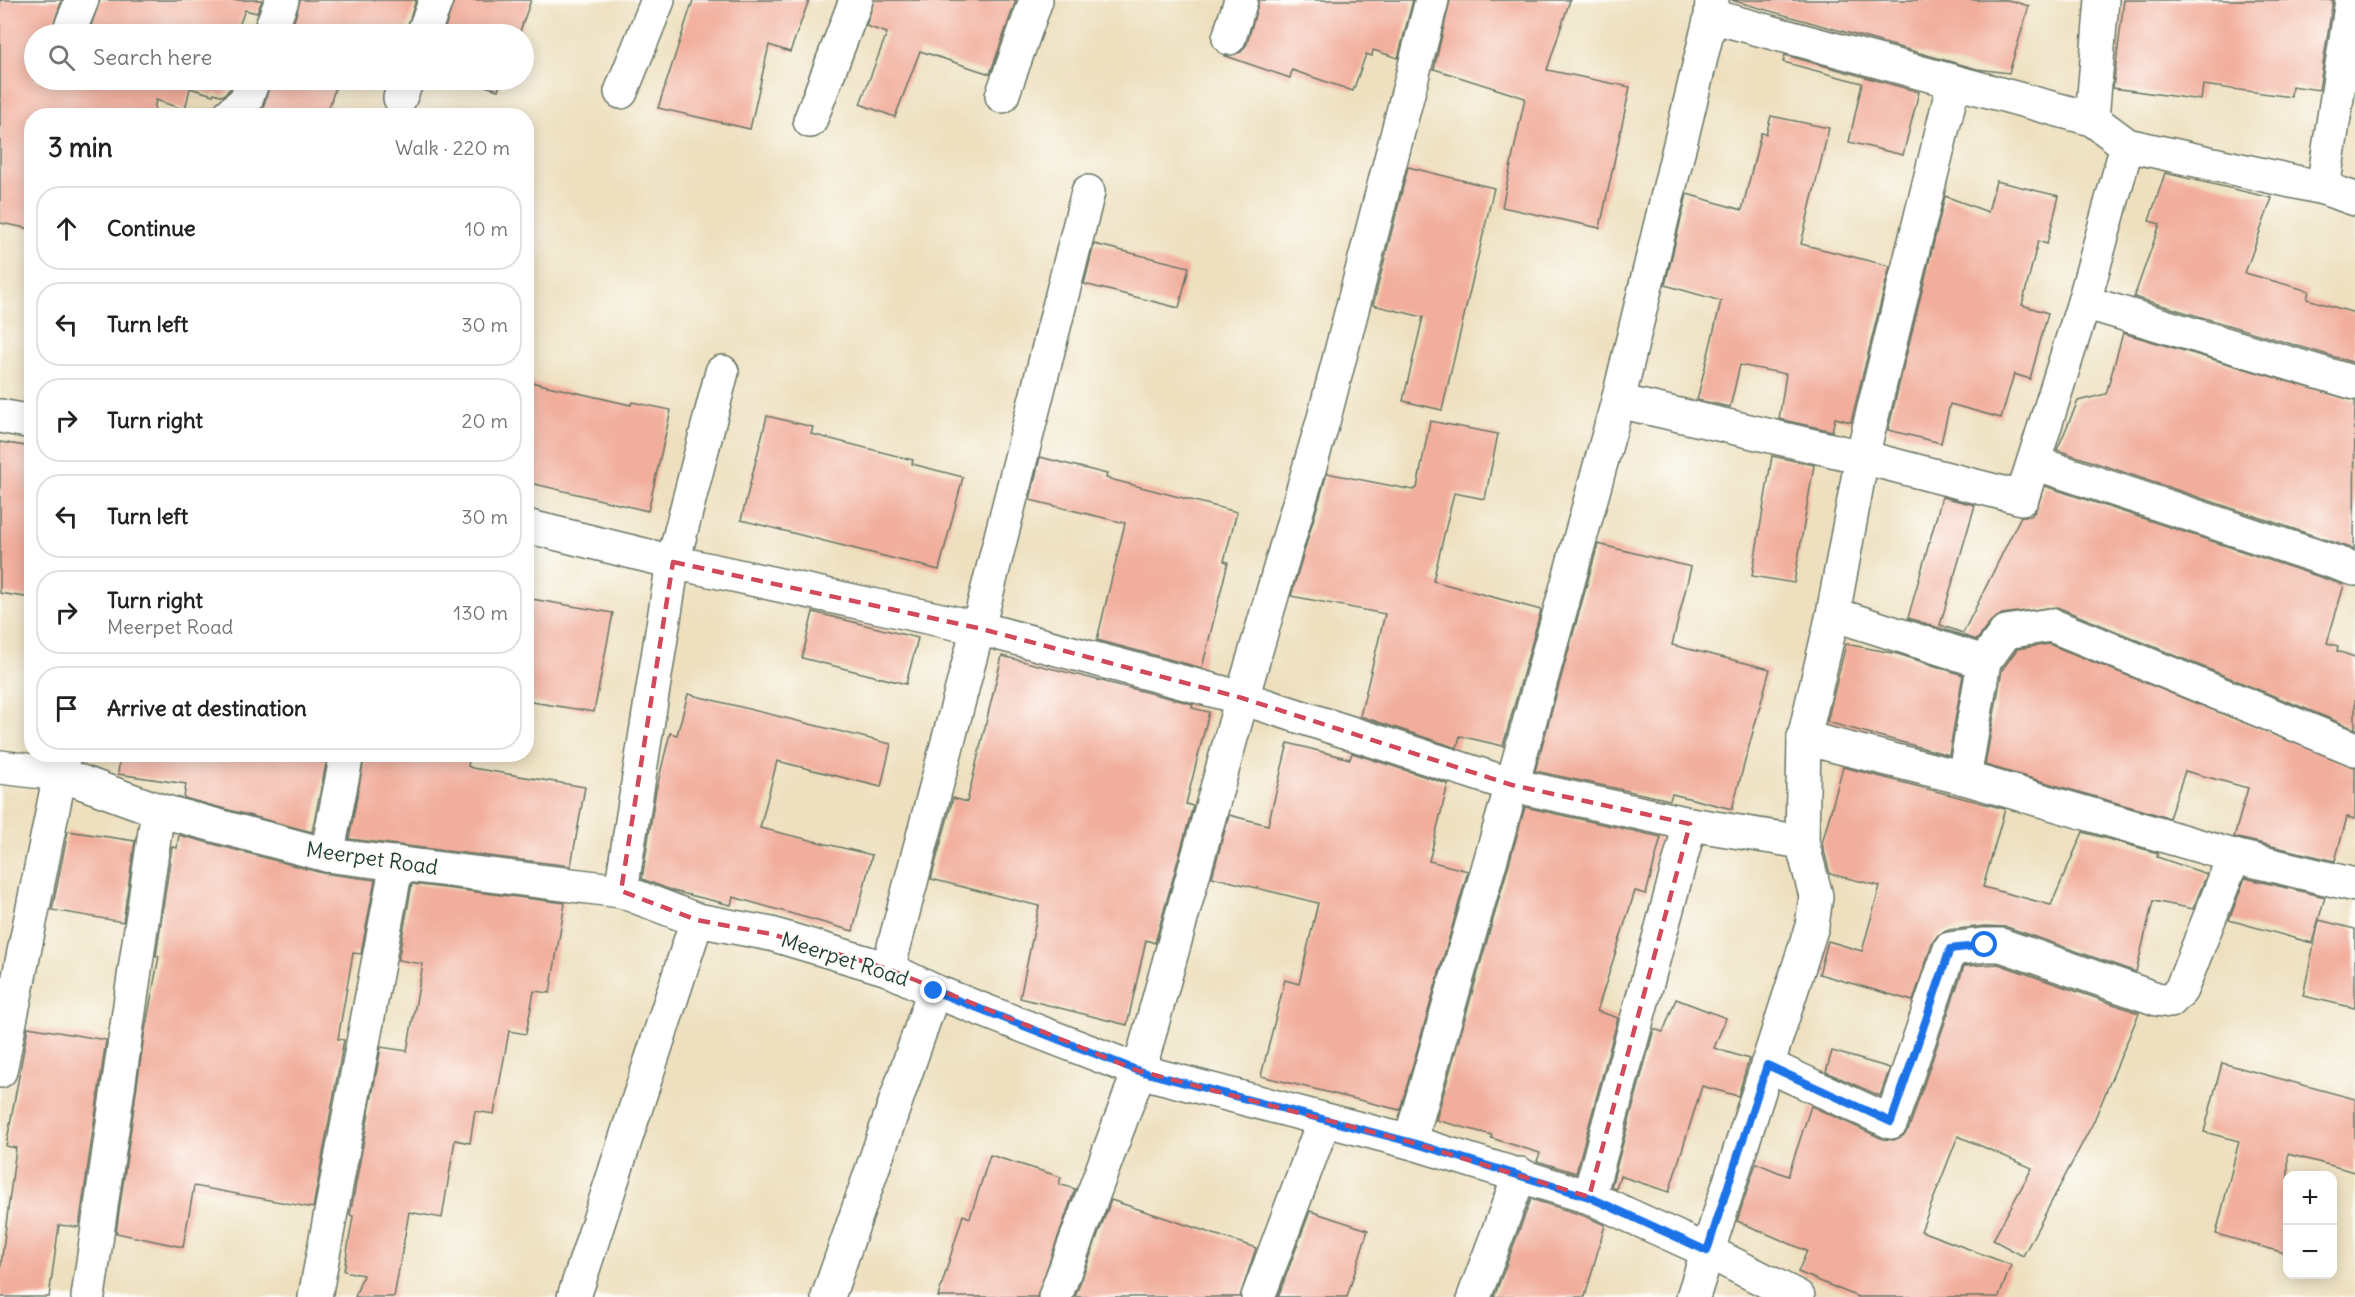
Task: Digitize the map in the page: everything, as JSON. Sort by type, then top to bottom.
[{"type":"street","points":[[72,24],[82,0]]},
{"type":"street","points":[[273,24],[282,0]]},
{"type":"street","points":[[427,24],[436,0]]},
{"type":"street","points":[[621,92],[658,0]]},
{"type":"street","points":[[810,120],[856,0]]},
{"type":"street","points":[[1002,96],[1036,0]]},
{"type":"street","points":[[1229,38],[1241,0]]},
{"type":"street","points":[[1055,1297],[1139,1071],[1242,698],[1324,418],[1432,0]]},
{"type":"street","points":[[2092,119],[2102,0]]},
{"type":"street","points":[[2323,188],[2352,0]]},
{"type":"street","points":[[1410,1142],[1618,401],[1711,8],[1954,82],[2092,119],[2127,145],[2323,188],[2355,199]]},
{"type":"street","points":[[1693,1297],[1812,926],[1816,896],[1802,842],[1804,738],[1833,614],[1862,456],[1954,82]]},
{"type":"street","points":[[237,108],[246,100],[250,90]]},
{"type":"street","points":[[1618,401],[1862,456],[2022,498],[2035,464],[2084,302],[2127,145]]},
{"type":"street","points":[[888,969],[978,628],[1088,192]]},
{"type":"street","points":[[2084,302],[2355,383]]},
{"type":"street","points":[[621,891],[673,562],[722,372]]},
{"type":"street","points":[[0,416],[24,420]]},
{"type":"street","points":[[2035,464],[2355,569]]},
{"type":"street","points":[[534,528],[673,562],[978,628],[1242,698],[1512,785],[1690,824],[1802,842]]},
{"type":"street","points":[[1833,614],[1984,662]]},
{"type":"street","points":[[1964,778],[1984,662],[2006,632],[2051,625],[2355,749]]},
{"type":"street","points":[[1804,738],[1964,778],[2234,856],[2355,885]]},
{"type":"street","points":[[327,855],[345,762]]},
{"type":"street","points":[[0,1071],[61,764]]},
{"type":"street","name":"Meerpet Road","points":[[0,767],[61,764],[158,810],[327,855],[621,891],[697,920],[771,934],[888,969],[934,991],[1139,1071],[1410,1142],[1589,1197],[1707,1251],[1798,1297]]},
{"type":"street","points":[[88,1297],[158,810]]},
{"type":"street","points":[[1589,1197],[1690,824]]},
{"type":"street","points":[[1767,1065],[1891,1122],[1950,949],[2001,945],[2157,999],[2170,1001],[2181,990],[2234,856]]},
{"type":"street","points":[[315,1297],[397,863]]},
{"type":"street","points":[[574,1297],[697,920]]},
{"type":"street","points":[[828,1297],[934,991]]},
{"type":"street","points":[[1257,1297],[1324,1120]]},
{"type":"street","points":[[1474,1297],[1520,1174]]},
{"type":"highlighted area","points":[[673,562],[978,628],[1242,698],[1512,785],[1690,824],[1589,1197],[1410,1142],[1139,1071],[888,969],[771,934],[697,920],[621,891]]},
{"type":"building","points":[[0,0],[62,0],[54,24],[24,24],[24,90],[190,90],[185,108],[156,100],[154,108],[24,108],[24,228],[0,223]]},
{"type":"building","points":[[100,0],[262,0],[257,13],[245,10],[240,24],[92,24]]},
{"type":"building","points":[[300,0],[416,0],[408,24],[293,24]]},
{"type":"building","points":[[454,0],[531,0],[523,24],[446,24]]},
{"type":"building","points":[[693,0],[809,0],[790,52],[769,45],[750,129],[658,108]]},
{"type":"building","points":[[874,0],[1016,0],[990,74],[920,51],[895,117],[860,104],[887,33],[866,26]]},
{"type":"building","points":[[1259,0],[1413,0],[1398,58],[1373,50],[1372,56],[1366,54],[1353,91],[1292,70],[1290,78],[1226,56],[1241,52],[1247,44]]},
{"type":"building","points":[[1450,0],[1570,0],[1547,70],[1630,87],[1600,228],[1502,207],[1525,98],[1434,69]]},
{"type":"building","points":[[1731,0],[2008,0],[2029,6],[2009,73],[1977,69]]},
{"type":"building","points":[[2124,0],[2333,0],[2319,90],[2292,86],[2291,97],[2203,85],[2201,100],[2113,88]]},
{"type":"building","points":[[1785,55],[1919,92],[1903,155],[1849,142],[1862,83],[1783,62]]},
{"type":"building","points":[[197,90],[229,90],[223,96],[214,93],[213,95]]},
{"type":"building","points":[[268,90],[335,90],[329,108],[263,108]]},
{"type":"building","points":[[1771,116],[1829,128],[1801,244],[1890,266],[1851,422],[1835,418],[1832,431],[1779,419],[1786,374],[1740,365],[1730,407],[1697,400],[1721,301],[1665,285],[1687,194],[1742,210],[1761,133],[1766,134]]},
{"type":"building","points":[[1408,167],[1494,188],[1442,410],[1403,401],[1423,317],[1373,305]]},
{"type":"building","points":[[2165,173],[2272,198],[2245,273],[2309,291],[2307,299],[2355,313],[2355,363],[2134,297],[2160,224],[2149,221]]},
{"type":"building","points":[[1996,181],[2059,196],[2047,244],[2038,241],[2022,305],[2048,313],[2030,379],[2014,374],[2001,418],[1950,404],[1941,443],[1888,430],[1945,196],[1988,212]]},
{"type":"building","points":[[1094,244],[1189,267],[1179,308],[1084,284]]},
{"type":"building","points":[[2123,333],[2355,401],[2354,549],[2057,450],[2078,401],[2106,394]]},
{"type":"building","points":[[534,383],[631,405],[632,402],[671,410],[648,511],[534,484]]},
{"type":"building","points":[[767,416],[813,427],[811,434],[913,460],[912,464],[963,477],[939,570],[741,520]]},
{"type":"building","points":[[1430,421],[1498,434],[1485,499],[1454,493],[1433,581],[1541,610],[1503,746],[1460,736],[1457,748],[1360,716],[1385,614],[1291,596],[1327,473],[1413,490],[1417,488]]},
{"type":"building","points":[[0,442],[24,446],[24,597],[0,593]]},
{"type":"building","points":[[1772,456],[1814,465],[1794,583],[1752,576]]},
{"type":"building","points":[[1040,457],[1107,474],[1106,478],[1237,512],[1224,561],[1228,562],[1202,668],[1097,640],[1125,523],[1030,500]]},
{"type":"building","points":[[2045,486],[2344,585],[2327,643],[2338,646],[2337,651],[2355,657],[2355,729],[2057,607],[2002,614],[1991,621],[1977,640],[1908,618],[1942,497],[1975,505],[1940,625],[1963,633],[2021,516],[2031,516],[2035,511]]},
{"type":"building","points":[[1598,544],[1691,567],[1672,645],[1770,669],[1732,809],[1672,794],[1670,800],[1535,771]]},
{"type":"building","points":[[534,599],[613,613],[594,712],[534,702]]},
{"type":"building","points":[[813,612],[918,638],[906,684],[802,658]]},
{"type":"building","points":[[1846,644],[1898,654],[1963,675],[1949,755],[1827,722]]},
{"type":"building","points":[[2049,644],[2355,767],[2355,819],[2347,817],[2335,861],[2234,837],[2248,788],[2185,771],[2169,818],[1985,765],[2002,670],[2017,649]]},
{"type":"building","points":[[1002,656],[1193,704],[1192,708],[1209,712],[1186,804],[1193,806],[1155,943],[1146,940],[1127,1025],[1020,998],[1039,906],[931,879],[953,798],[967,802]]},
{"type":"building","points":[[688,694],[891,744],[881,787],[777,761],[760,828],[872,855],[853,931],[733,897],[731,905],[673,891],[642,879],[656,790],[670,733],[677,735]]},
{"type":"building","points":[[1288,743],[1350,759],[1352,753],[1448,784],[1429,861],[1468,871],[1400,1110],[1261,1076],[1285,980],[1299,984],[1318,903],[1212,877],[1229,815],[1268,825]]},
{"type":"building","points":[[119,762],[326,762],[312,832],[184,798],[186,784],[118,774]]},
{"type":"building","points":[[363,762],[469,762],[468,766],[472,768],[585,787],[571,866],[349,839]]},
{"type":"building","points":[[1843,767],[2005,809],[1983,887],[2051,905],[2083,832],[2158,853],[2157,857],[2207,874],[2193,909],[2153,901],[2136,972],[2007,927],[1985,926],[1948,930],[1938,935],[1932,943],[1913,1001],[1819,974],[1828,941],[1862,951],[1880,886],[1830,874],[1822,843]]},
{"type":"building","points":[[1525,807],[1661,837],[1646,894],[1635,891],[1597,1011],[1618,1018],[1576,1173],[1537,1161],[1540,1153],[1491,1138],[1492,1135],[1436,1120]]},
{"type":"building","points":[[68,831],[135,841],[123,922],[52,910]]},
{"type":"building","points":[[179,835],[322,873],[375,880],[361,954],[353,953],[338,1039],[344,1040],[313,1208],[194,1186],[183,1247],[116,1233],[144,1036],[159,956],[156,956],[172,847],[177,848]]},
{"type":"building","points":[[2245,878],[2325,897],[2312,943],[2229,920]]},
{"type":"building","points":[[412,884],[565,903],[550,993],[534,991],[526,1034],[509,1031],[494,1114],[475,1111],[470,1143],[455,1140],[442,1218],[409,1212],[394,1297],[355,1297],[363,1275],[344,1271],[353,1216],[350,1215],[381,1047],[407,1051],[423,964],[398,960]]},
{"type":"building","points":[[2319,920],[2355,929],[2355,1008],[2303,996]]},
{"type":"building","points":[[1998,964],[2139,1013],[2093,1123],[2023,1256],[1993,1240],[2032,1168],[1958,1136],[1921,1231],[2011,1265],[1999,1297],[1858,1297],[1798,1272],[1807,1251],[1737,1221],[1756,1163],[1788,1176],[1811,1106],[1883,1139],[1894,1140],[1903,1136],[1909,1128],[1964,966]]},
{"type":"building","points":[[1676,999],[1726,1018],[1714,1048],[1749,1059],[1738,1096],[1702,1086],[1669,1192],[1620,1176],[1616,1189],[1611,1187],[1654,1029],[1663,1032]]},
{"type":"building","points":[[28,1027],[106,1040],[79,1227],[59,1225],[49,1297],[0,1297],[0,1272],[16,1148],[6,1146]]},
{"type":"building","points":[[1832,1051],[1890,1068],[1880,1096],[1826,1072]]},
{"type":"building","points":[[2222,1063],[2355,1099],[2355,1172],[2288,1154],[2288,1171],[2283,1171],[2283,1253],[2216,1234],[2239,1141],[2204,1132]]},
{"type":"building","points":[[990,1155],[1061,1177],[1059,1184],[1075,1189],[1037,1297],[938,1297],[963,1215],[970,1218]]},
{"type":"building","points":[[1531,1199],[1582,1215],[1605,1225],[1585,1297],[1494,1297]]},
{"type":"building","points":[[1111,1200],[1256,1248],[1240,1297],[1075,1297]]},
{"type":"building","points":[[1310,1211],[1368,1230],[1347,1297],[1278,1297]]},
{"type":"route","points":[[934,991],[1139,1071],[1410,1142],[1589,1197],[1707,1251],[1767,1065],[1891,1122],[1950,949],[1985,945]]}]
